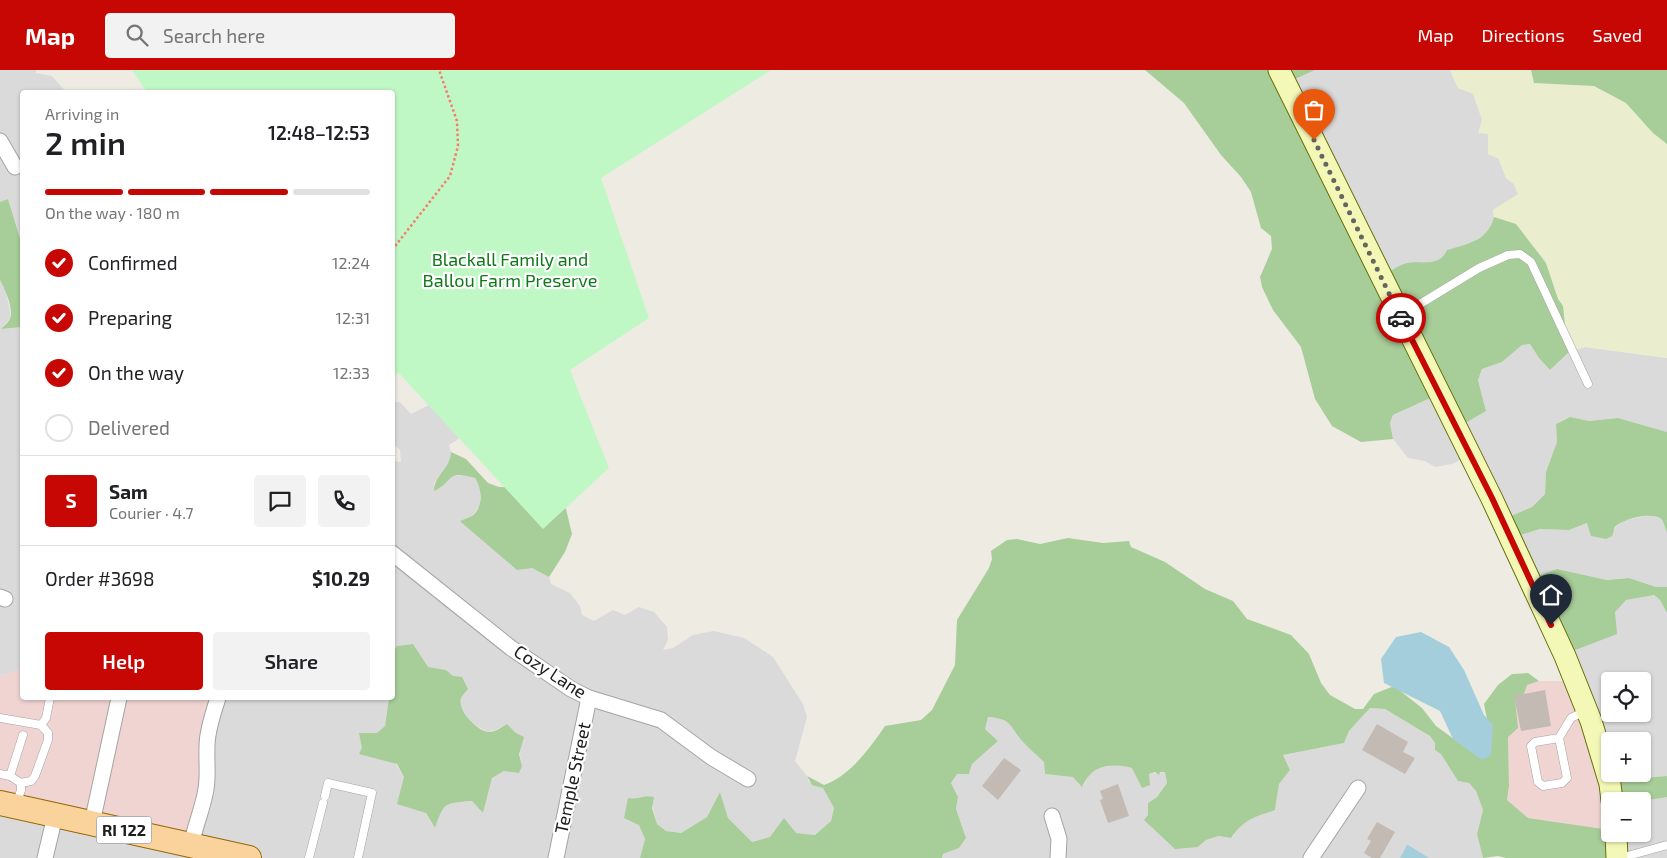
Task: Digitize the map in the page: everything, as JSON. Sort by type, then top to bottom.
[{"type":"main road","name":"RI 122","points":[[8,805],[249,858]]},
{"type":"street","points":[[1280,70],[1400,316],[1492,498],[1565,656],[1587,710],[1611,792]]},
{"type":"street","points":[[0,141],[15,167]]},
{"type":"street","name":"Cozy Lane","points":[[395,555],[511,648],[572,689],[589,698],[661,720],[711,757],[748,779]]},
{"type":"street","name":"Temple Street","points":[[556,858],[589,698]]},
{"type":"street","points":[[92,823],[119,700]]},
{"type":"street","points":[[191,845],[206,789],[208,735],[217,700]]},
{"type":"street","points":[[1311,858],[1358,788]]},
{"type":"street","points":[[45,858],[55,816]]},
{"type":"street","points":[[1052,816],[1059,839],[1058,858]]},
{"type":"street","points":[[1617,842],[1618,858]]},
{"type":"lane","points":[[1400,316],[1480,268],[1508,255],[1520,254],[1531,262],[1588,384]]},
{"type":"lane","points":[[41,725],[46,718],[50,700]]},
{"type":"lane","points":[[1559,738],[1535,742],[1531,746],[1538,782],[1543,786],[1562,783],[1566,778],[1559,738],[1571,718],[1587,710]]},
{"type":"lane","points":[[0,718],[41,725],[48,733],[45,749],[35,776],[31,781],[21,783],[10,776],[0,774]]},
{"type":"lane","points":[[10,776],[23,735]]},
{"type":"lane","points":[[8,805],[21,790],[21,783]]},
{"type":"lane","points":[[310,858],[328,783],[372,793],[358,858]]},
{"type":"lane","points":[[1618,858],[1667,845]]},
{"type":"path","points":[[395,246],[450,176],[458,146],[457,121],[439,70]]},
{"type":"shaded area","points":[[0,70],[36,70],[36,73],[52,76],[64,90],[20,90],[20,238],[8,199],[0,202]]},
{"type":"shaded area","points":[[1315,70],[1450,70],[1458,88],[1473,94],[1506,178],[1514,184],[1518,195],[1493,210],[1492,226],[1488,232],[1471,243],[1447,250],[1444,256],[1437,262],[1404,264],[1383,275],[1287,84]]},
{"type":"shaded area","points":[[0,280],[6,291],[11,317],[1,329],[20,327],[20,670],[0,676]]},
{"type":"shaded area","points":[[1530,344],[1550,370],[1569,352],[1585,347],[1667,358],[1667,432],[1618,418],[1589,421],[1570,417],[1565,419],[1556,424],[1557,442],[1546,472],[1545,494],[1532,507],[1509,517],[1469,456],[1452,464],[1435,467],[1425,461],[1408,458],[1393,439],[1390,423],[1393,415],[1437,395],[1486,411],[1478,380],[1482,369],[1502,362],[1522,345]]},
{"type":"shaded area","points":[[395,402],[400,402],[411,414],[429,405],[460,438],[449,445],[451,457],[448,466],[434,483],[434,490],[440,488],[451,476],[463,475],[475,478],[480,486],[480,505],[473,515],[461,521],[532,568],[549,577],[551,584],[570,593],[580,606],[582,615],[594,621],[613,610],[625,615],[639,607],[654,612],[667,627],[668,640],[663,650],[673,648],[693,635],[714,631],[744,638],[773,657],[803,704],[807,717],[795,761],[807,776],[809,782],[823,788],[834,808],[831,821],[815,835],[796,833],[752,842],[728,818],[720,792],[707,817],[681,833],[666,831],[657,824],[650,796],[635,800],[628,798],[645,839],[640,858],[0,858],[0,806],[214,700],[389,700],[385,726],[377,733],[434,827],[441,811],[450,803],[472,801],[483,813],[492,778],[504,771],[522,766],[516,733],[507,724],[488,732],[471,723],[460,705],[461,697],[453,676],[446,670],[427,667],[413,644],[397,646],[395,649],[395,461],[401,462],[400,450],[395,446]]},
{"type":"shaded area","points":[[1651,515],[1660,518],[1665,525],[1667,533],[1667,587],[1656,587],[1629,578],[1607,580],[1557,569],[1530,579],[1511,538],[1541,529],[1569,530],[1587,523],[1614,528],[1625,520]]},
{"type":"shaded area","points":[[1653,595],[1660,600],[1667,613],[1667,776],[1651,777],[1651,732],[1601,732],[1601,745],[1565,654],[1626,600]]},
{"type":"shaded area","points":[[20,670],[20,700],[218,700],[194,847],[0,806],[0,676]]},
{"type":"shaded area","points":[[1573,679],[1601,771],[1601,782],[1604,782],[1607,792],[1601,792],[1601,829],[1528,818],[1507,800],[1509,786],[1508,737],[1515,699],[1526,685],[1539,681]]},
{"type":"shaded area","points":[[1370,708],[1385,709],[1430,736],[1435,743],[1435,750],[1441,753],[1458,781],[1469,783],[1476,791],[1483,810],[1477,834],[1483,858],[942,858],[943,854],[959,848],[966,838],[956,809],[958,797],[951,783],[957,774],[969,774],[972,764],[998,741],[985,729],[988,717],[1001,718],[1012,725],[1022,741],[1044,762],[1045,774],[1074,777],[1083,786],[1090,774],[1099,768],[1122,764],[1149,774],[1165,772],[1167,783],[1157,797],[1148,803],[1198,847],[1206,840],[1220,836],[1231,838],[1240,826],[1253,817],[1275,810],[1279,784],[1290,770],[1283,755],[1344,743],[1349,731]]},
{"type":"shaded area","points":[[1667,797],[1667,858],[1616,858],[1616,842],[1651,842],[1651,799]]},
{"type":"green space","name":"Blackall Family and Ballou Farm Preserve","points":[[132,70],[771,70],[601,178],[649,318],[570,370],[609,468],[543,529],[398,372],[395,376],[395,90],[146,90]]},
{"type":"green space","points":[[1145,70],[1315,70],[1287,83],[1383,275],[1404,264],[1439,260],[1447,250],[1469,243],[1482,236],[1491,225],[1494,217],[1516,224],[1546,263],[1558,299],[1563,306],[1569,352],[1550,370],[1530,344],[1522,345],[1502,362],[1482,369],[1478,380],[1486,411],[1460,426],[1437,395],[1393,415],[1390,423],[1393,439],[1361,442],[1332,426],[1315,399],[1301,347],[1273,310],[1262,287],[1260,277],[1272,249],[1271,236],[1261,228],[1251,192],[1241,177],[1221,155],[1184,103]]},
{"type":"green space","points":[[1450,70],[1531,70],[1534,83],[1594,86],[1626,103],[1653,133],[1667,144],[1667,358],[1585,347],[1569,352],[1563,306],[1558,299],[1546,263],[1494,217],[1493,210],[1518,194],[1514,184],[1506,178],[1499,159],[1488,154],[1488,134],[1478,133],[1482,120],[1473,94],[1458,88]]},
{"type":"green space","points":[[1531,70],[1667,70],[1667,144],[1653,133],[1626,103],[1594,86],[1534,83]]},
{"type":"green space","points":[[8,199],[20,238],[20,327],[1,329],[11,316],[11,312],[6,292],[0,280],[0,202]]},
{"type":"green space","points":[[1570,417],[1589,421],[1618,418],[1667,432],[1667,533],[1660,518],[1643,516],[1618,525],[1614,528],[1612,536],[1606,539],[1591,536],[1587,523],[1569,530],[1540,529],[1511,538],[1509,517],[1532,507],[1545,494],[1546,472],[1557,442],[1556,424]]},
{"type":"green space","points":[[451,452],[466,459],[488,483],[499,487],[539,488],[557,499],[566,509],[572,534],[565,552],[549,577],[532,568],[517,570],[460,521],[472,516],[479,508],[481,498],[475,478],[454,476],[434,491],[437,481],[448,463]]},
{"type":"green space","points":[[1068,538],[1103,543],[1129,541],[1131,547],[1165,562],[1205,589],[1233,601],[1247,619],[1291,635],[1309,654],[1321,683],[1330,695],[1355,709],[1363,709],[1374,694],[1394,686],[1422,708],[1436,726],[1465,747],[1490,734],[1484,704],[1498,685],[1512,674],[1528,673],[1539,681],[1527,685],[1524,694],[1515,699],[1518,728],[1508,737],[1509,786],[1507,800],[1528,818],[1601,829],[1601,842],[1613,842],[1616,858],[1506,858],[1498,856],[1483,858],[1477,834],[1483,810],[1476,791],[1469,783],[1458,781],[1441,754],[1435,750],[1435,743],[1430,736],[1385,709],[1370,708],[1349,731],[1344,743],[1283,755],[1290,770],[1279,784],[1275,810],[1245,823],[1231,838],[1219,836],[1206,840],[1198,847],[1175,849],[1144,820],[1148,815],[1148,803],[1157,797],[1167,783],[1165,772],[1160,772],[1159,775],[1155,772],[1149,774],[1150,785],[1142,788],[1132,768],[1121,766],[1103,767],[1093,772],[1082,787],[1073,777],[1045,774],[1044,762],[1025,745],[1010,724],[988,717],[985,729],[998,741],[972,764],[969,774],[957,774],[951,783],[958,797],[956,809],[966,838],[959,848],[943,854],[942,858],[640,858],[645,839],[639,825],[624,818],[628,798],[654,797],[652,808],[657,824],[666,831],[681,833],[707,817],[720,792],[728,818],[752,842],[770,837],[784,818],[796,833],[815,835],[831,821],[834,808],[823,788],[812,785],[807,776],[824,785],[833,781],[859,760],[885,726],[921,720],[932,710],[955,665],[957,620],[989,568],[992,559],[991,551],[1007,540],[1017,539],[1040,544]]},
{"type":"green space","points":[[1557,569],[1607,580],[1629,578],[1656,587],[1667,587],[1667,613],[1660,600],[1654,595],[1626,600],[1615,612],[1617,634],[1565,654],[1530,579]]},
{"type":"green space","points":[[413,644],[428,667],[446,670],[453,676],[462,677],[468,689],[462,697],[462,708],[469,719],[479,728],[489,732],[507,724],[516,733],[524,737],[519,754],[522,766],[519,773],[504,771],[492,778],[483,813],[472,801],[456,802],[444,809],[435,828],[426,813],[397,804],[404,777],[397,764],[359,754],[362,748],[359,733],[377,733],[385,726],[389,700],[395,700],[395,649],[397,646]]},
{"type":"green space","points":[[1667,776],[1667,797],[1651,800],[1651,792],[1611,792],[1610,782],[1651,782],[1651,777]]},
{"type":"water","points":[[1421,632],[1449,647],[1464,670],[1484,715],[1493,725],[1491,755],[1482,760],[1453,739],[1440,711],[1384,683],[1381,659],[1396,637]]},
{"type":"water","points":[[1408,845],[1429,858],[1400,858]]},
{"type":"building","points":[[1545,690],[1551,726],[1521,731],[1514,696]]},
{"type":"building","points":[[1377,724],[1408,742],[1403,752],[1415,758],[1405,774],[1362,750]]},
{"type":"building","points":[[1004,758],[1021,770],[998,800],[982,786]]},
{"type":"building","points":[[1118,784],[1129,816],[1108,823],[1100,800],[1103,799],[1100,791]]},
{"type":"building","points":[[1377,822],[1395,832],[1380,858],[1372,858],[1364,853],[1371,841],[1367,839]]},
{"type":"way so far","points":[[1314,140],[1401,318]]},
{"type":"route","points":[[1401,318],[1492,498],[1551,625]]}]
